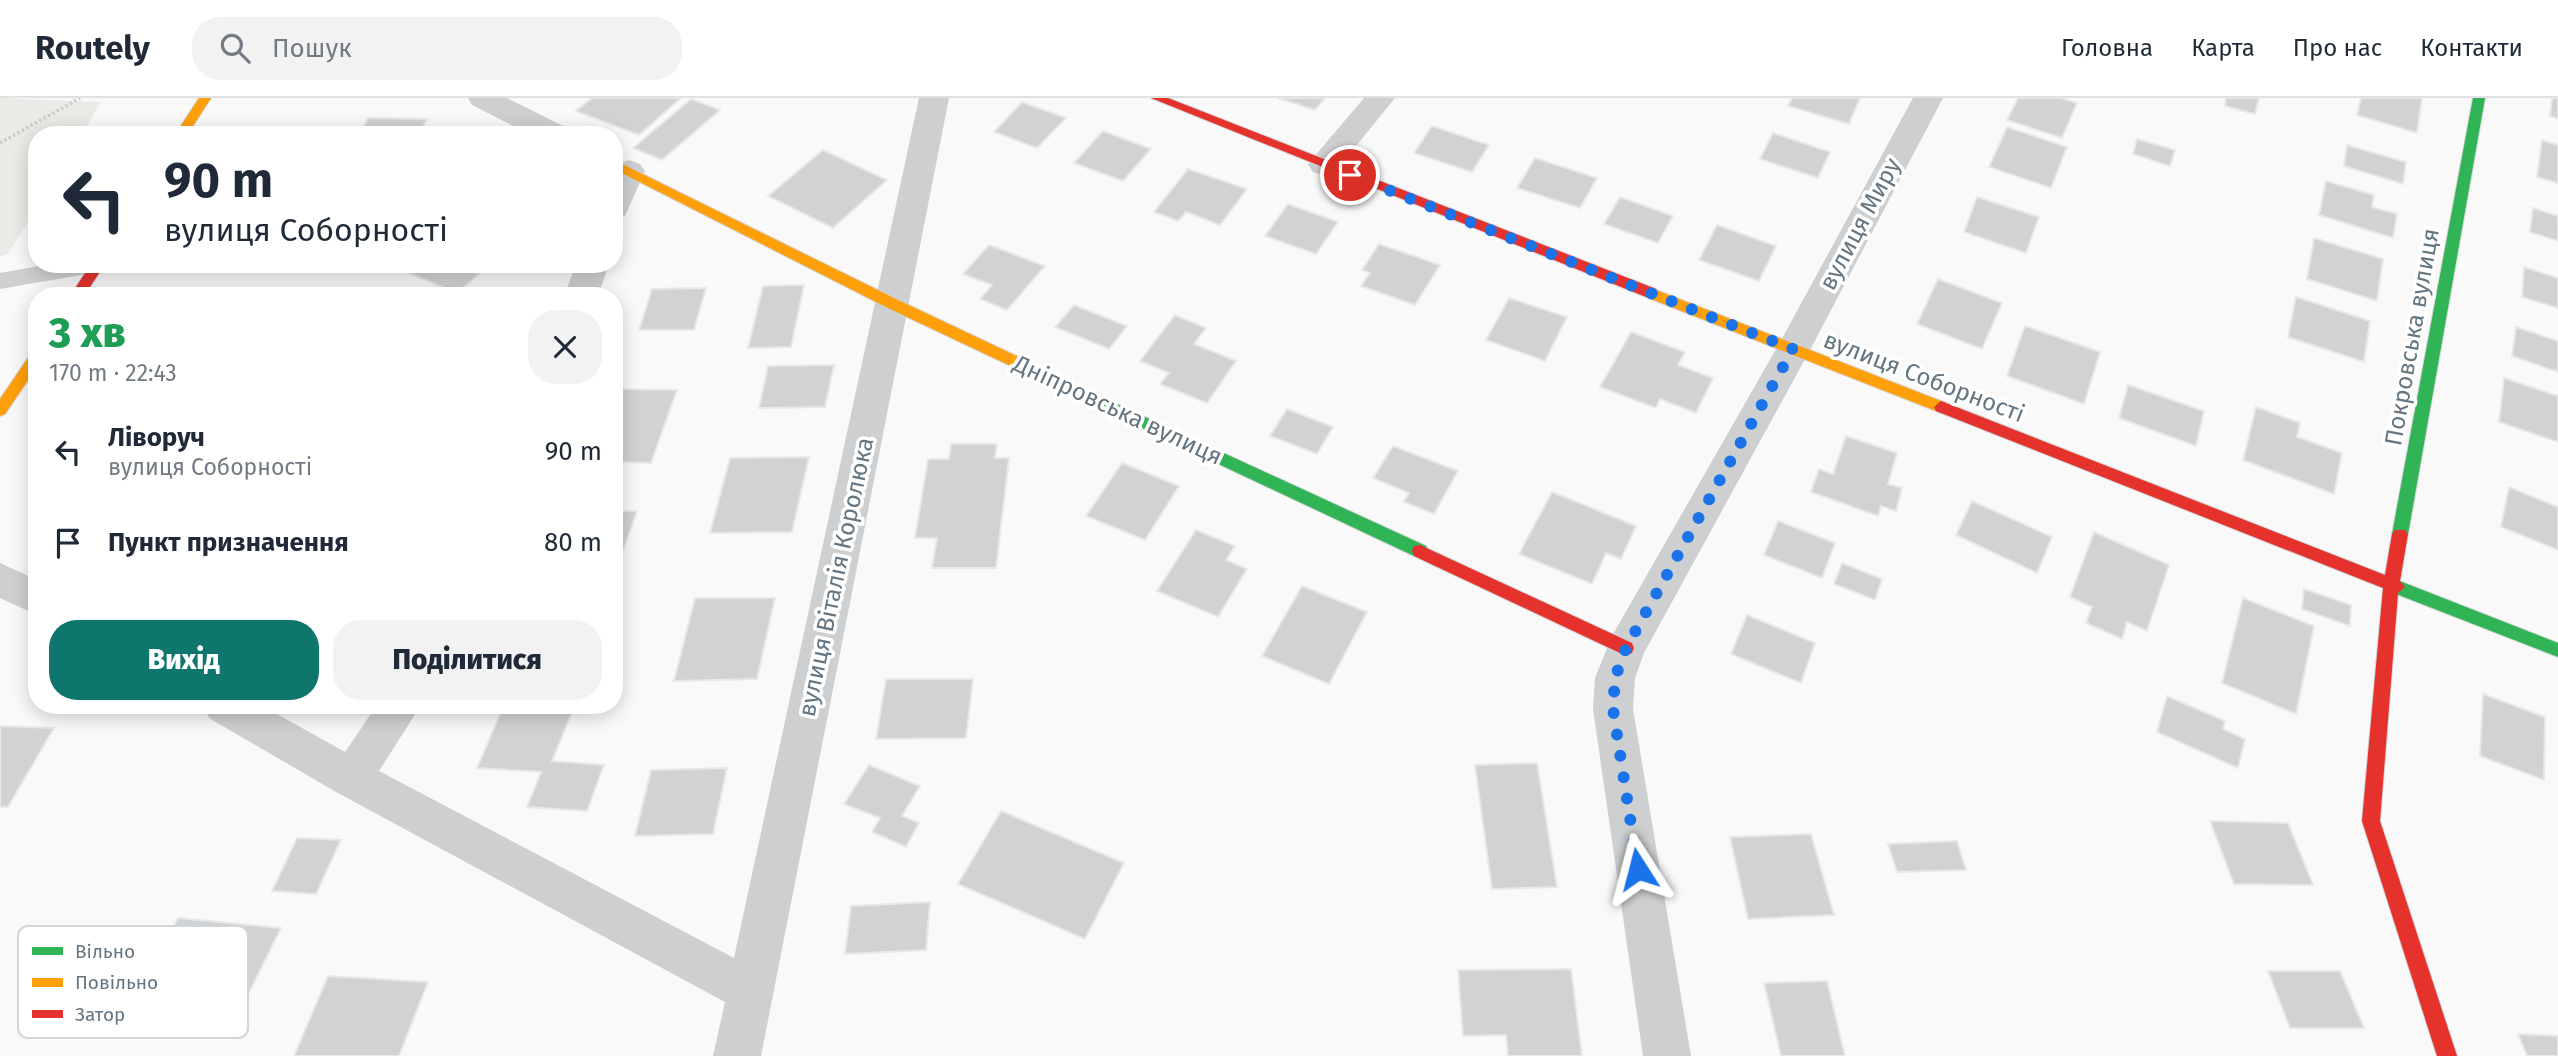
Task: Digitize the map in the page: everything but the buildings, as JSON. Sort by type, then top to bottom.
[{"type":"street","points":[[187,126],[205,98]]},
{"type":"street","points":[[483,98],[538,126]]},
{"type":"street","name":"вулиця Віталія Королюка","points":[[737,1056],[934,98]]},
{"type":"street","name":"вулиця Соборності","points":[[1157,98],[2558,650]]},
{"type":"street","points":[[1324,165],[1380,98]]},
{"type":"street","name":"вулиця Миру","points":[[1667,1056],[1613,709],[1615,678],[1626,648],[1793,349],[1928,98]]},
{"type":"street","name":"Покровська вулиця","points":[[2447,1056],[2371,821],[2391,584],[2479,98]]},
{"type":"street","name":"Дніпровська вулиця","points":[[623,168],[893,304],[1626,648]]},
{"type":"street","points":[[0,410],[28,369]]},
{"type":"street","points":[[0,579],[28,594]]},
{"type":"street","points":[[239,714],[351,778],[750,990]]},
{"type":"street","points":[[351,778],[395,714]]},
{"type":"lane","points":[[0,281],[46,273]]},
{"type":"path","points":[[30,126],[80,98]]},
{"type":"path","points":[[0,143],[28,127]]},
{"type":"shaded area","points":[[0,98],[101,102],[86,126],[28,126],[28,222],[8,254],[0,256]]},
{"type":"traffic: fast","points":[[2400,534],[2479,98]]},
{"type":"traffic: fast","points":[[1058,382],[1420,551]]},
{"type":"traffic: fast","points":[[2397,587],[2558,650]]},
{"type":"traffic: slow","points":[[187,126],[205,98]]},
{"type":"traffic: slow","points":[[623,169],[893,304],[1058,382]]},
{"type":"traffic: slow","points":[[1651,293],[1941,407]]},
{"type":"traffic: slow","points":[[0,410],[28,369]]},
{"type":"traffic: jam","points":[[1157,98],[1651,293]]},
{"type":"traffic: jam","points":[[83,287],[92,273]]},
{"type":"traffic: jam","points":[[1941,407],[2397,587]]},
{"type":"traffic: jam","points":[[2400,534],[2391,585],[2371,821],[2447,1056]]},
{"type":"traffic: jam","points":[[1420,551],[1626,648]]},
{"type":"route","points":[[1350,175],[1793,349],[1626,648],[1615,678],[1613,709],[1638,869]]}]
